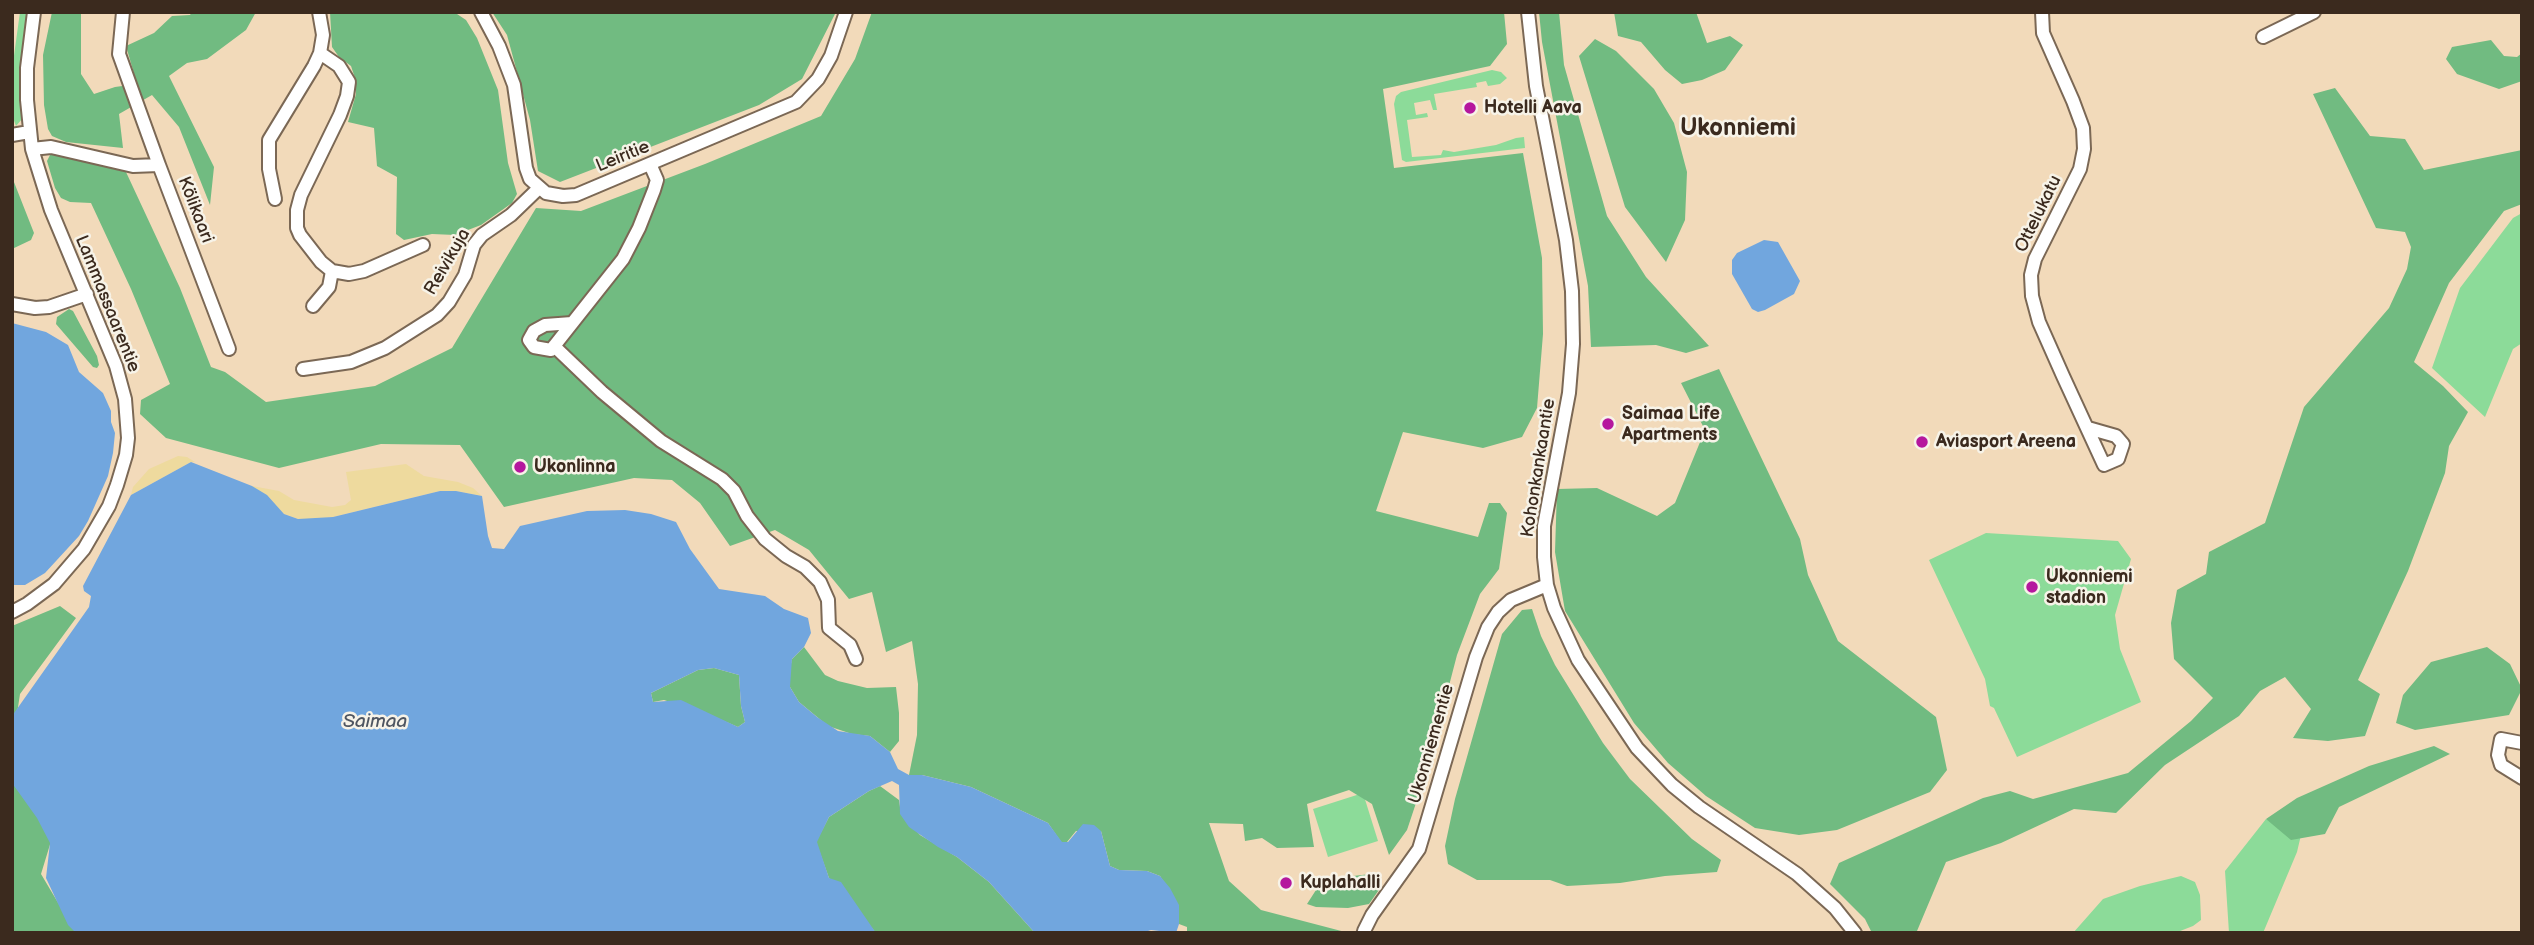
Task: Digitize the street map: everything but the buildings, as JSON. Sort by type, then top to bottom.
[{"type":"street","name":"Lammassaarentie","points":[[12,611],[42,594],[74,562],[109,506],[123,469],[128,438],[125,399],[116,366],[51,210],[32,149],[27,68],[34,12]]},
{"type":"street","points":[[123,12],[119,54],[159,165]]},
{"type":"street","points":[[275,199],[269,169],[269,140],[320,53],[323,35],[319,12]]},
{"type":"street","points":[[481,12],[499,46],[514,85],[526,168],[530,179],[539,188]]},
{"type":"street","name":"Leiritie","points":[[539,188],[555,195],[576,195],[796,102],[818,79],[831,55],[846,12]]},
{"type":"street","name":"Kohonkankaantie","points":[[1528,12],[1536,86],[1566,240],[1572,290],[1573,344],[1569,393],[1544,526],[1547,585],[1562,630],[1578,660],[1637,748],[1672,785],[1699,807],[1797,874],[1835,908],[1855,933]]},
{"type":"street","name":"Ottelukatu","points":[[2042,12],[2043,33],[2083,128],[2084,149],[2080,169],[2035,259],[2031,275],[2032,296],[2039,322],[2088,428]]},
{"type":"street","points":[[2263,37],[2314,12]]},
{"type":"street","points":[[320,53],[339,66],[349,82],[347,96],[301,195],[296,228],[321,262],[332,271],[349,274],[364,271],[423,245]]},
{"type":"street","points":[[12,135],[29,132]]},
{"type":"street","name":"Kölikaari","points":[[32,149],[51,147],[133,166],[159,165],[229,349]]},
{"type":"street","points":[[553,348],[623,258],[639,228],[657,180],[650,164]]},
{"type":"street","name":"Reivikuja","points":[[303,369],[351,362],[384,348],[437,315],[449,302],[465,275],[474,245],[482,235],[511,215],[539,188]]},
{"type":"street","points":[[313,306],[329,287],[332,271]]},
{"type":"street","points":[[12,304],[35,308],[49,307],[87,294]]},
{"type":"street","points":[[572,323],[545,325],[534,331],[529,340],[534,347],[553,348],[651,433],[722,479],[734,491],[747,516],[765,539],[805,567],[820,582],[828,600],[829,628],[850,645],[856,660]]},
{"type":"street","name":"Ukonniementie","points":[[1364,931],[1372,915],[1419,849],[1476,657],[1488,627],[1498,612],[1511,600],[1547,585]]},
{"type":"street","points":[[2522,743],[2501,739],[2498,755],[2501,765],[2522,778]]},
{"type":"green space","points":[[20,12],[28,12],[21,60],[22,119],[16,126],[13,118],[12,70]]},
{"type":"green space","points":[[52,12],[81,12],[81,74],[94,94],[137,84],[126,46],[154,33],[172,16],[190,15],[192,12],[256,12],[246,30],[207,59],[187,63],[169,76],[214,167],[210,205],[179,127],[152,95],[119,114],[123,148],[66,142],[52,136],[48,129],[44,105],[43,55]]},
{"type":"green space","points":[[330,12],[454,12],[466,20],[477,38],[498,90],[508,163],[517,194],[512,203],[481,225],[455,235],[432,234],[404,240],[396,234],[397,177],[377,166],[374,128],[348,122],[356,94],[355,78],[351,66],[339,57],[332,47]]},
{"type":"green space","points":[[492,12],[836,12],[802,79],[759,105],[560,182],[538,171],[530,120],[507,35]]},
{"type":"green space","points":[[872,12],[1504,12],[1507,44],[1490,66],[1383,89],[1394,168],[1523,153],[1542,258],[1543,334],[1537,408],[1522,437],[1483,448],[1403,432],[1376,511],[1478,537],[1489,503],[1500,503],[1507,513],[1499,569],[1480,594],[1457,655],[1427,770],[1407,830],[1389,855],[1372,804],[1349,790],[1307,804],[1314,847],[1277,848],[1262,838],[1245,841],[1243,824],[1209,823],[1229,881],[1261,910],[1349,933],[1187,933],[1187,927],[1179,924],[1178,905],[1160,876],[1147,871],[1119,870],[1110,866],[1101,831],[1076,831],[1067,842],[1061,842],[1048,823],[971,787],[922,775],[909,775],[917,735],[918,684],[912,641],[886,652],[872,592],[849,599],[809,550],[775,530],[730,546],[700,503],[672,480],[634,478],[504,507],[460,445],[381,444],[279,468],[166,438],[140,414],[141,400],[170,384],[131,289],[91,203],[70,202],[61,198],[47,161],[51,153],[126,172],[180,288],[211,367],[225,372],[266,402],[375,386],[452,348],[536,208],[581,211],[821,116],[855,59]]},
{"type":"green space","points":[[1539,12],[1559,12],[1564,65],[1607,216],[1646,277],[1709,346],[1686,353],[1656,345],[1591,347],[1588,286],[1542,42]]},
{"type":"green space","points":[[1614,12],[1696,12],[1707,43],[1730,36],[1743,45],[1725,70],[1702,80],[1682,84],[1665,70],[1641,42],[1618,36]]},
{"type":"green space","points":[[1595,39],[1616,51],[1654,89],[1674,123],[1687,172],[1685,220],[1666,262],[1625,207],[1579,56]]},
{"type":"green space","points":[[2491,40],[2504,56],[2517,57],[2522,53],[2522,81],[2499,89],[2457,74],[2446,59],[2452,47]]},
{"type":"green space","points":[[1492,70],[1501,72],[1507,78],[1500,84],[1488,86],[1486,81],[1476,83],[1477,87],[1434,94],[1437,110],[1433,110],[1430,100],[1414,103],[1416,115],[1427,113],[1428,117],[1407,120],[1412,157],[1441,155],[1443,150],[1454,152],[1524,137],[1525,148],[1406,162],[1402,160],[1394,104],[1396,96],[1401,92]]},
{"type":"green space","points":[[2335,88],[2370,136],[2405,139],[2424,170],[2522,150],[2522,204],[2504,211],[2449,283],[2414,362],[2468,412],[2449,446],[2445,473],[2408,571],[2358,680],[2380,694],[2365,736],[2328,741],[2293,738],[2311,709],[2285,677],[2260,691],[2239,716],[2165,765],[2116,813],[2074,809],[2001,843],[1946,862],[1918,933],[1872,933],[1865,919],[1830,884],[1839,863],[1983,798],[2010,791],[2033,799],[2128,773],[2191,721],[2213,698],[2174,659],[2171,623],[2177,590],[2206,574],[2209,552],[2265,523],[2304,407],[2389,308],[2407,269],[2411,247],[2405,232],[2376,228],[2313,94]]},
{"type":"green space","points":[[12,177],[34,233],[31,240],[12,249]]},
{"type":"green space","points":[[2522,213],[2522,343],[2513,349],[2485,417],[2432,368],[2460,288],[2513,218]]},
{"type":"green space","points":[[69,309],[73,311],[97,356],[97,368],[93,367],[56,324],[57,317]]},
{"type":"green space","points":[[1719,369],[1800,539],[1808,575],[1838,641],[1936,717],[1947,770],[1930,792],[1837,830],[1799,835],[1755,828],[1706,796],[1668,763],[1634,723],[1565,611],[1555,552],[1557,489],[1597,488],[1657,516],[1675,503],[1705,430],[1681,383]]},
{"type":"green space","name":"Ukonniemi stadion","points":[[1986,533],[2118,541],[2131,559],[2115,615],[2120,649],[2141,702],[2017,757],[1994,708],[1990,706],[1985,679],[1929,560]]},
{"type":"green space","points":[[60,606],[76,618],[20,694],[12,747],[12,626]]},
{"type":"green space","points":[[1532,609],[1555,665],[1603,743],[1630,779],[1692,839],[1721,860],[1717,872],[1567,886],[1550,880],[1477,880],[1448,864],[1445,846],[1455,799],[1502,634],[1522,610]]},
{"type":"green space","points":[[804,647],[825,675],[838,681],[867,688],[896,687],[899,741],[890,752],[870,736],[852,734],[828,726],[799,702],[790,687],[789,673],[792,659]]},
{"type":"green space","points":[[2487,647],[2510,664],[2522,689],[2509,715],[2415,730],[2396,723],[2403,695],[2431,662]]},
{"type":"green space","points":[[714,668],[739,675],[745,722],[738,727],[664,700],[653,702],[651,693],[698,670]]},
{"type":"green space","points":[[2434,746],[2450,754],[2339,807],[2325,834],[2291,840],[2266,819],[2297,798],[2369,766]]},
{"type":"green space","points":[[12,770],[52,838],[41,874],[76,933],[12,933]]},
{"type":"green space","points":[[880,786],[899,800],[901,814],[920,835],[957,857],[989,882],[1035,933],[876,933],[829,878],[816,842],[829,817]]},
{"type":"green space","points":[[1363,793],[1378,841],[1328,857],[1313,809]]},
{"type":"green space","points":[[2266,819],[2301,835],[2297,852],[2263,933],[2229,933],[2225,871]]},
{"type":"green space","points":[[1379,873],[1381,887],[1369,904],[1348,908],[1316,907],[1307,904],[1316,890],[1353,876]]},
{"type":"green space","points":[[2181,876],[2195,882],[2200,895],[2201,920],[2193,926],[2175,933],[2073,933],[2103,899]]},
{"type":"sand","points":[[178,456],[195,462],[131,495],[133,487],[149,469]]},
{"type":"sand","points":[[406,464],[424,476],[458,482],[473,488],[482,496],[440,491],[333,517],[309,520],[284,514],[252,486],[279,491],[294,500],[332,507],[345,505],[351,500],[346,472]]},
{"type":"water","points":[[1764,240],[1778,242],[1800,281],[1794,294],[1758,312],[1752,309],[1732,274],[1732,260],[1737,253]]},
{"type":"water","points":[[12,323],[46,332],[68,345],[79,372],[103,393],[111,411],[115,433],[108,476],[88,521],[79,536],[45,573],[25,585],[12,585]]},
{"type":"water","name":"Saimaa","points":[[191,462],[252,486],[267,495],[284,514],[298,519],[333,517],[440,491],[482,496],[492,548],[504,549],[520,526],[587,511],[625,510],[676,522],[690,549],[719,589],[765,596],[784,609],[808,618],[811,633],[804,647],[792,659],[790,687],[799,702],[817,717],[838,731],[870,736],[890,752],[898,769],[909,775],[922,775],[971,787],[1048,823],[1062,842],[1068,842],[1083,824],[1094,825],[1101,831],[1110,866],[1119,870],[1147,871],[1160,876],[1170,888],[1179,905],[1176,933],[1151,930],[1142,933],[1035,933],[989,882],[957,857],[909,827],[900,814],[899,785],[892,781],[869,791],[829,817],[817,842],[829,878],[841,882],[876,933],[76,933],[68,925],[46,878],[50,843],[37,818],[12,783],[12,716],[89,607],[91,596],[84,591],[83,586],[131,495]],"holes":[[[714,668],[739,675],[745,722],[738,727],[681,700],[653,702],[651,693],[698,670]]]},
{"type":"place","name":"Hotelli Aava","points":[[1470,108]]},
{"type":"place","name":"Saimaa Life Apartments","points":[[1608,424]]},
{"type":"place","name":"Aviasport Areena","points":[[1922,442]]},
{"type":"place","name":"Ukonlinna","points":[[520,467]]},
{"type":"place","name":"Ukonniemi stadion","points":[[2032,587]]},
{"type":"place","name":"Kuplahalli","points":[[1286,883]]},
{"type":"district","name":"Ukonniemi","points":[[1738,129]]}]
